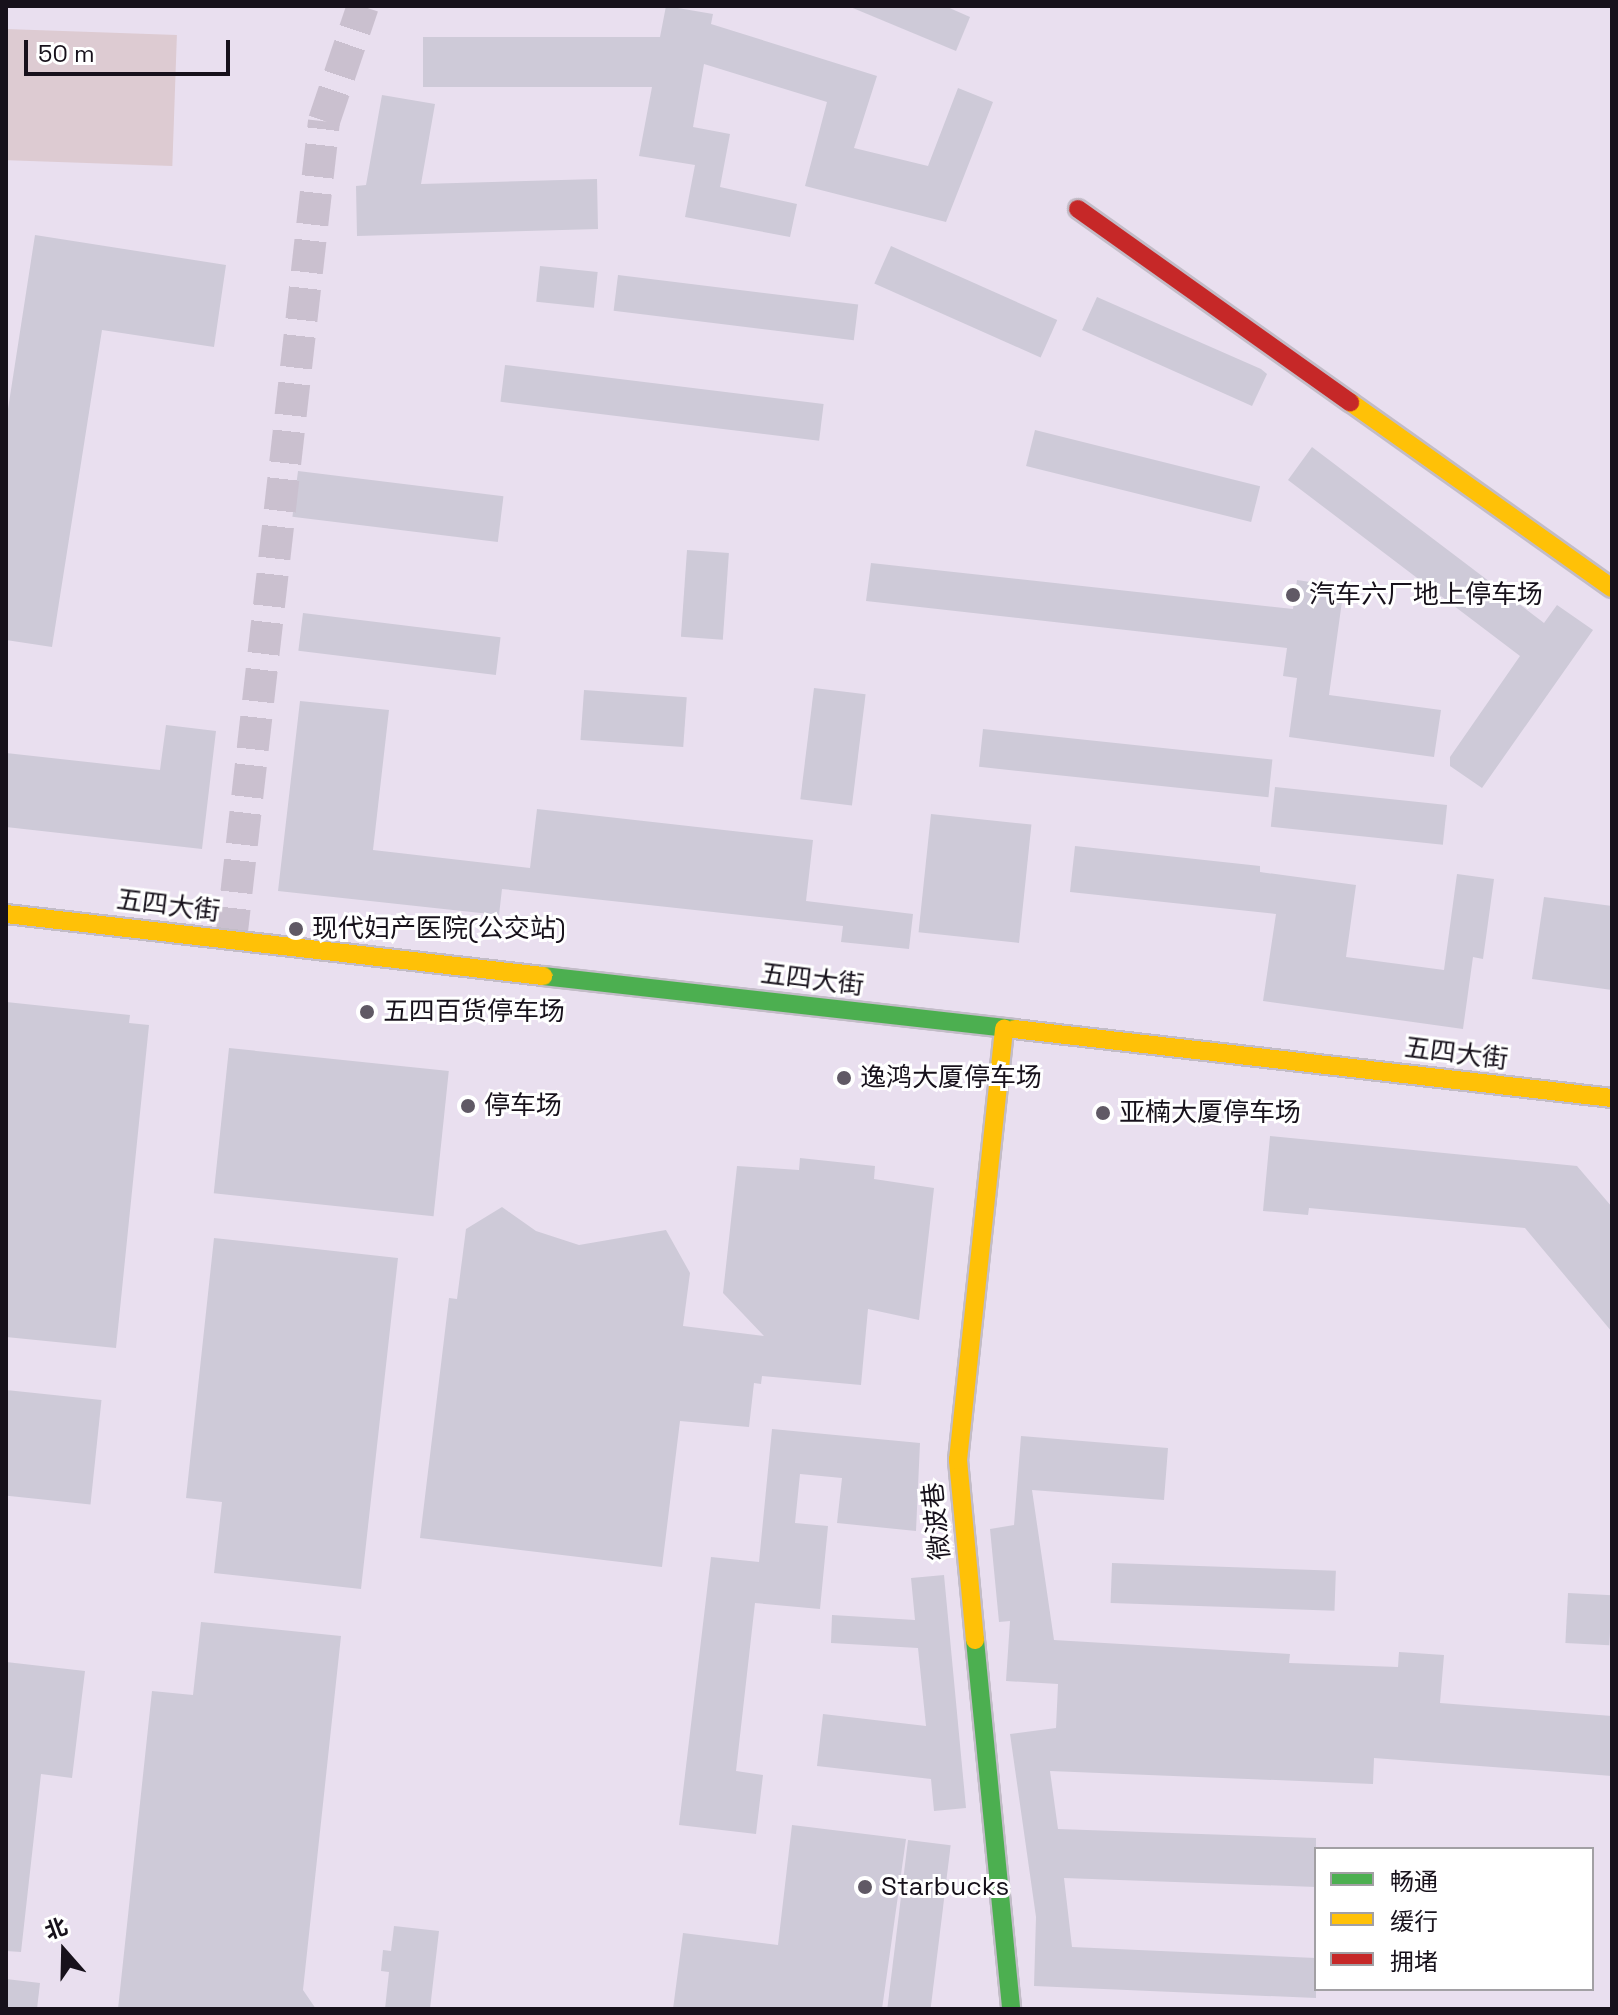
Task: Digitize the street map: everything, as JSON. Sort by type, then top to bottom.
[{"type":"street","points":[[1078,209],[1612,588]]},
{"type":"street","name":"五四大街","points":[[6,914],[1612,1098]]},
{"type":"street","name":"微波巷","points":[[1004,1028],[958,1460],[1011,2009]]},
{"type":"shaded area","points":[[6,29],[177,35],[172,166],[6,160]]},
{"type":"building","points":[[666,6],[713,14],[711,24],[877,76],[854,148],[928,166],[958,88],[993,102],[946,222],[805,186],[827,102],[704,64],[693,127],[730,134],[720,187],[797,204],[790,237],[685,217],[695,165],[639,156],[652,87],[423,87],[423,37],[660,37]]},
{"type":"building","points":[[848,6],[945,6],[970,17],[956,51]]},
{"type":"building","points":[[382,95],[435,104],[421,184],[597,179],[598,229],[357,236],[356,186],[366,185]]},
{"type":"building","points":[[35,235],[226,265],[214,347],[102,330],[52,647],[6,640],[6,422]]},
{"type":"building","points":[[891,246],[1057,320],[1041,357],[874,283]]},
{"type":"building","points":[[540,266],[598,272],[594,308],[536,302]]},
{"type":"building","points":[[618,275],[858,304],[854,340],[614,311]]},
{"type":"building","points":[[1097,297],[1261,369],[1267,374],[1252,406],[1082,330]]},
{"type":"building","points":[[505,365],[824,404],[819,441],[500,402]]},
{"type":"building","points":[[1035,430],[1260,486],[1251,522],[1026,466]]},
{"type":"building","points":[[1312,447],[1544,623],[1557,605],[1593,630],[1482,788],[1450,766],[1450,757],[1520,656],[1288,480]]},
{"type":"building","points":[[298,471],[503,496],[498,542],[292,517]]},
{"type":"building","points":[[687,550],[729,553],[723,640],[681,637]]},
{"type":"building","points":[[871,563],[1293,609],[1297,580],[1344,587],[1329,695],[1441,710],[1434,757],[1289,737],[1297,678],[1283,676],[1287,648],[866,601]]},
{"type":"building","points":[[303,613],[501,637],[496,675],[298,651]]},
{"type":"building","points":[[814,688],[866,694],[852,806],[800,799]]},
{"type":"building","points":[[584,690],[687,697],[683,747],[581,740]]},
{"type":"building","points":[[300,701],[389,710],[373,850],[530,868],[537,809],[813,840],[806,901],[913,914],[909,949],[841,942],[843,926],[502,889],[499,915],[278,891]]},
{"type":"building","points":[[166,725],[216,731],[202,849],[6,827],[6,753],[160,770]]},
{"type":"building","points":[[983,729],[1272,759],[1268,797],[979,767]]},
{"type":"building","points":[[1275,787],[1447,805],[1443,845],[1271,827]]},
{"type":"building","points":[[931,814],[1031,825],[1019,943],[919,932]]},
{"type":"building","points":[[1075,846],[1260,866],[1260,872],[1356,885],[1346,957],[1444,970],[1457,874],[1494,879],[1483,959],[1473,957],[1463,1029],[1263,1001],[1276,914],[1070,892]]},
{"type":"building","points":[[1544,897],[1612,906],[1612,990],[1532,979]]},
{"type":"building","points":[[6,1002],[130,1015],[129,1023],[149,1025],[116,1348],[6,1337]]},
{"type":"building","points":[[229,1048],[449,1071],[434,1216],[214,1193]]},
{"type":"building","points":[[1270,1136],[1577,1166],[1612,1207],[1612,1332],[1525,1228],[1309,1208],[1308,1215],[1263,1211]]},
{"type":"building","points":[[800,1158],[875,1166],[874,1179],[934,1188],[919,1320],[868,1309],[861,1385],[762,1376],[761,1384],[754,1383],[749,1427],[680,1421],[662,1567],[420,1538],[449,1298],[457,1299],[466,1229],[502,1207],[536,1231],[579,1245],[666,1230],[690,1273],[683,1326],[764,1336],[723,1293],[737,1166],[799,1170]]},
{"type":"building","points":[[214,1238],[398,1258],[361,1589],[214,1573],[222,1502],[186,1498]]},
{"type":"building","points":[[6,1390],[101,1400],[90,1504],[6,1496]]},
{"type":"building","points":[[772,1429],[920,1443],[916,1531],[837,1523],[842,1478],[800,1474],[795,1523],[828,1526],[820,1609],[755,1603],[736,1771],[763,1775],[756,1834],[679,1825],[711,1557],[759,1562]]},
{"type":"building","points":[[1021,1436],[1168,1448],[1164,1500],[1032,1490],[1054,1640],[1290,1654],[1289,1663],[1398,1667],[1399,1652],[1444,1655],[1440,1703],[1612,1716],[1612,1776],[1374,1758],[1373,1784],[1050,1771],[1058,1829],[1316,1838],[1314,1887],[1064,1878],[1072,1947],[1314,1958],[1316,1998],[1034,1986],[1036,1917],[1010,1734],[1056,1728],[1058,1684],[1006,1681],[1010,1621],[999,1622],[990,1529],[1014,1525]]},
{"type":"building","points":[[1112,1563],[1336,1571],[1334,1611],[1111,1603]]},
{"type":"building","points":[[944,1575],[966,1808],[934,1811],[931,1779],[817,1766],[823,1714],[926,1726],[918,1648],[831,1643],[832,1615],[915,1620],[911,1578]]},
{"type":"building","points":[[1568,1593],[1612,1595],[1609,1645],[1565,1643]]},
{"type":"building","points":[[201,1622],[341,1636],[303,1990],[316,2009],[118,2009],[152,1691],[193,1695]]},
{"type":"building","points":[[6,1662],[85,1671],[72,1778],[41,1774],[21,1952],[6,1951]]},
{"type":"building","points":[[792,1825],[906,1839],[882,2009],[673,2009],[683,1933],[778,1945]]},
{"type":"building","points":[[908,1840],[951,1845],[931,2009],[887,2009]]},
{"type":"building","points":[[394,1926],[439,1931],[430,2009],[385,2009],[389,1972],[381,1971],[383,1950],[391,1951]]},
{"type":"building","points":[[6,1979],[40,1983],[37,2009],[6,2009]]},
{"type":"tunnel","points":[[231,940],[324,121],[363,6]]},
{"type":"traffic: fast","points":[[543,976],[1014,1029]]},
{"type":"traffic: fast","points":[[975,1640],[1011,2009]]},
{"type":"traffic: slow","points":[[1350,402],[1612,588]]},
{"type":"traffic: slow","points":[[6,914],[543,976]]},
{"type":"traffic: slow","points":[[975,1640],[958,1460],[1004,1028]]},
{"type":"traffic: slow","points":[[1014,1029],[1612,1098]]},
{"type":"traffic: jam","points":[[1078,209],[1350,402]]},
{"type":"place","name":"汽车六厂地上停车场","points":[[1293,595]]},
{"type":"place","name":"现代妇产医院(公交站)","points":[[296,929]]},
{"type":"place","name":"五四百货停车场","points":[[367,1012]]},
{"type":"place","name":"逸鸿大厦停车场","points":[[844,1078]]},
{"type":"place","name":"停车场","points":[[468,1106]]},
{"type":"place","name":"亚楠大厦停车场","points":[[1103,1113]]},
{"type":"place","name":"Starbucks","points":[[865,1887]]}]
